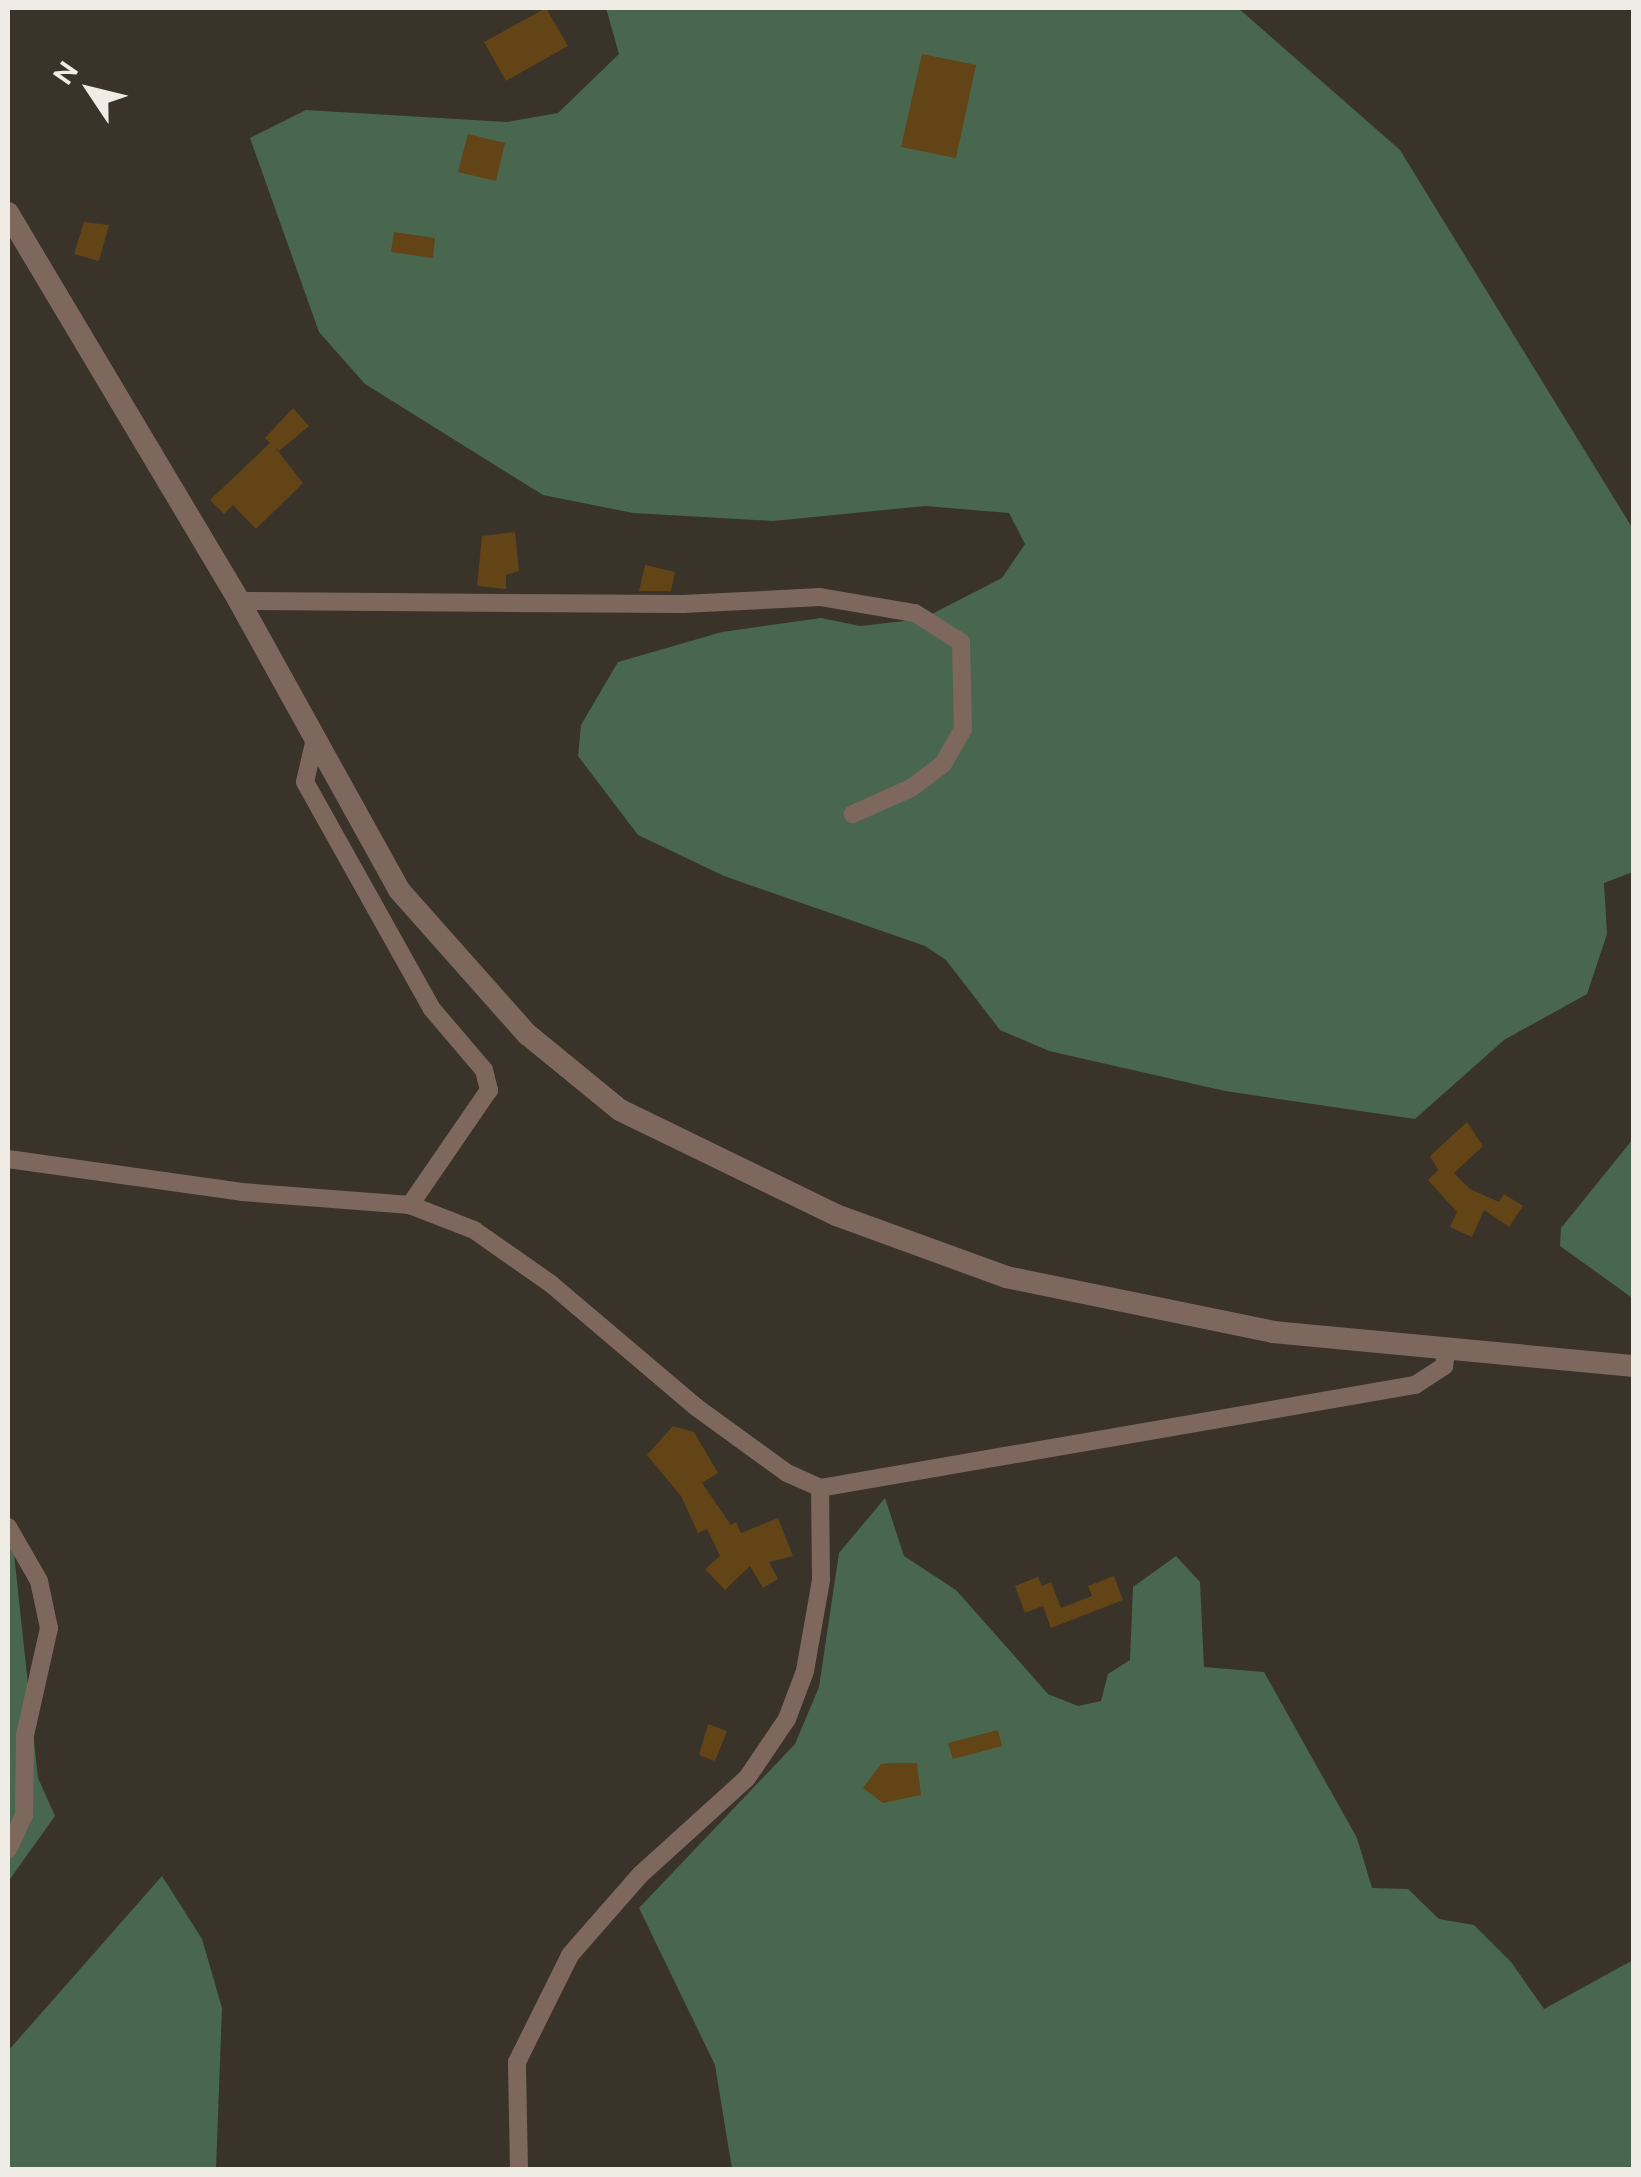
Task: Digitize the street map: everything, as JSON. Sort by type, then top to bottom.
[{"type":"street","points":[[8,213],[239,601],[314,743],[399,890],[463,970],[595,1092],[672,1140],[836,1215],[1006,1277],[1273,1332],[1634,1366]]},
{"type":"street","points":[[239,601],[684,604],[820,597],[915,613],[961,642],[963,729],[943,764],[911,788],[853,814]]},
{"type":"street","points":[[314,743],[304,782],[432,1009],[484,1070],[489,1090],[410,1205]]},
{"type":"street","points":[[8,1160],[242,1192],[410,1205],[474,1230],[551,1284],[696,1407],[787,1473],[820,1488],[1415,1384],[1444,1366],[1447,1347]]},
{"type":"street","points":[[519,2170],[517,2062],[570,1955],[640,1874],[747,1778],[787,1719],[805,1672],[821,1580],[820,1488]]},
{"type":"street","points":[[8,1527],[39,1581],[49,1628],[25,1734],[24,1815],[8,1848]]},
{"type":"green space","points":[[606,8],[1238,8],[1400,150],[1633,529],[1633,872],[1604,883],[1607,934],[1587,994],[1504,1040],[1415,1119],[1225,1091],[1049,1051],[1000,1030],[946,960],[925,946],[724,876],[638,835],[578,756],[581,725],[618,662],[722,632],[821,618],[860,626],[922,619],[1002,578],[1025,544],[1009,513],[925,506],[773,521],[633,513],[543,495],[365,384],[319,332],[250,138],[306,110],[507,122],[558,113],[619,54]]},
{"type":"green space","points":[[1633,1139],[1631,1297],[1560,1246],[1561,1228]]},
{"type":"green space","points":[[8,1497],[38,1778],[55,1816],[10,1879]]},
{"type":"green space","points":[[885,1498],[904,1556],[956,1590],[1048,1694],[1078,1706],[1101,1701],[1108,1674],[1130,1660],[1133,1587],[1176,1556],[1200,1582],[1204,1667],[1264,1672],[1357,1838],[1372,1888],[1408,1889],[1439,1919],[1474,1925],[1511,1962],[1544,2009],[1633,1960],[1633,2169],[732,2169],[715,2065],[639,1908],[795,1744],[819,1687],[839,1553]]},
{"type":"green space","points":[[162,1876],[202,1939],[222,2008],[216,2169],[8,2169],[8,2051]]},
{"type":"building","points":[[546,8],[568,46],[506,81],[484,42]]},
{"type":"building","points":[[922,54],[976,65],[956,158],[901,147]]},
{"type":"building","points":[[468,134],[505,143],[496,181],[458,172]]},
{"type":"building","points":[[84,222],[109,225],[99,261],[74,254]]},
{"type":"building","points":[[394,232],[435,238],[433,258],[391,252]]},
{"type":"building","points":[[293,408],[309,426],[279,451],[274,446],[303,483],[256,529],[233,505],[224,514],[210,500],[270,443],[265,438]]},
{"type":"building","points":[[515,532],[519,571],[506,575],[506,589],[477,586],[482,536]]},
{"type":"building","points":[[645,565],[675,572],[671,591],[639,591]]},
{"type":"building","points":[[1467,1122],[1483,1146],[1454,1173],[1470,1189],[1499,1202],[1504,1194],[1523,1206],[1509,1227],[1484,1210],[1472,1237],[1450,1227],[1457,1212],[1428,1180],[1438,1170],[1430,1156]]},
{"type":"building","points":[[673,1426],[694,1432],[718,1473],[702,1483],[731,1525],[736,1522],[741,1533],[778,1518],[793,1556],[769,1562],[778,1579],[763,1588],[750,1566],[725,1590],[705,1569],[720,1556],[707,1529],[698,1533],[681,1496],[647,1455]]},
{"type":"building","points":[[1114,1576],[1123,1600],[1051,1628],[1043,1606],[1025,1613],[1015,1586],[1038,1577],[1042,1586],[1051,1582],[1061,1608],[1092,1596],[1088,1586]]},
{"type":"building","points":[[708,1724],[727,1731],[715,1761],[699,1755]]},
{"type":"building","points":[[998,1730],[1002,1746],[953,1759],[948,1743]]},
{"type":"building","points":[[917,1763],[921,1795],[883,1803],[863,1788],[881,1764]]}]
